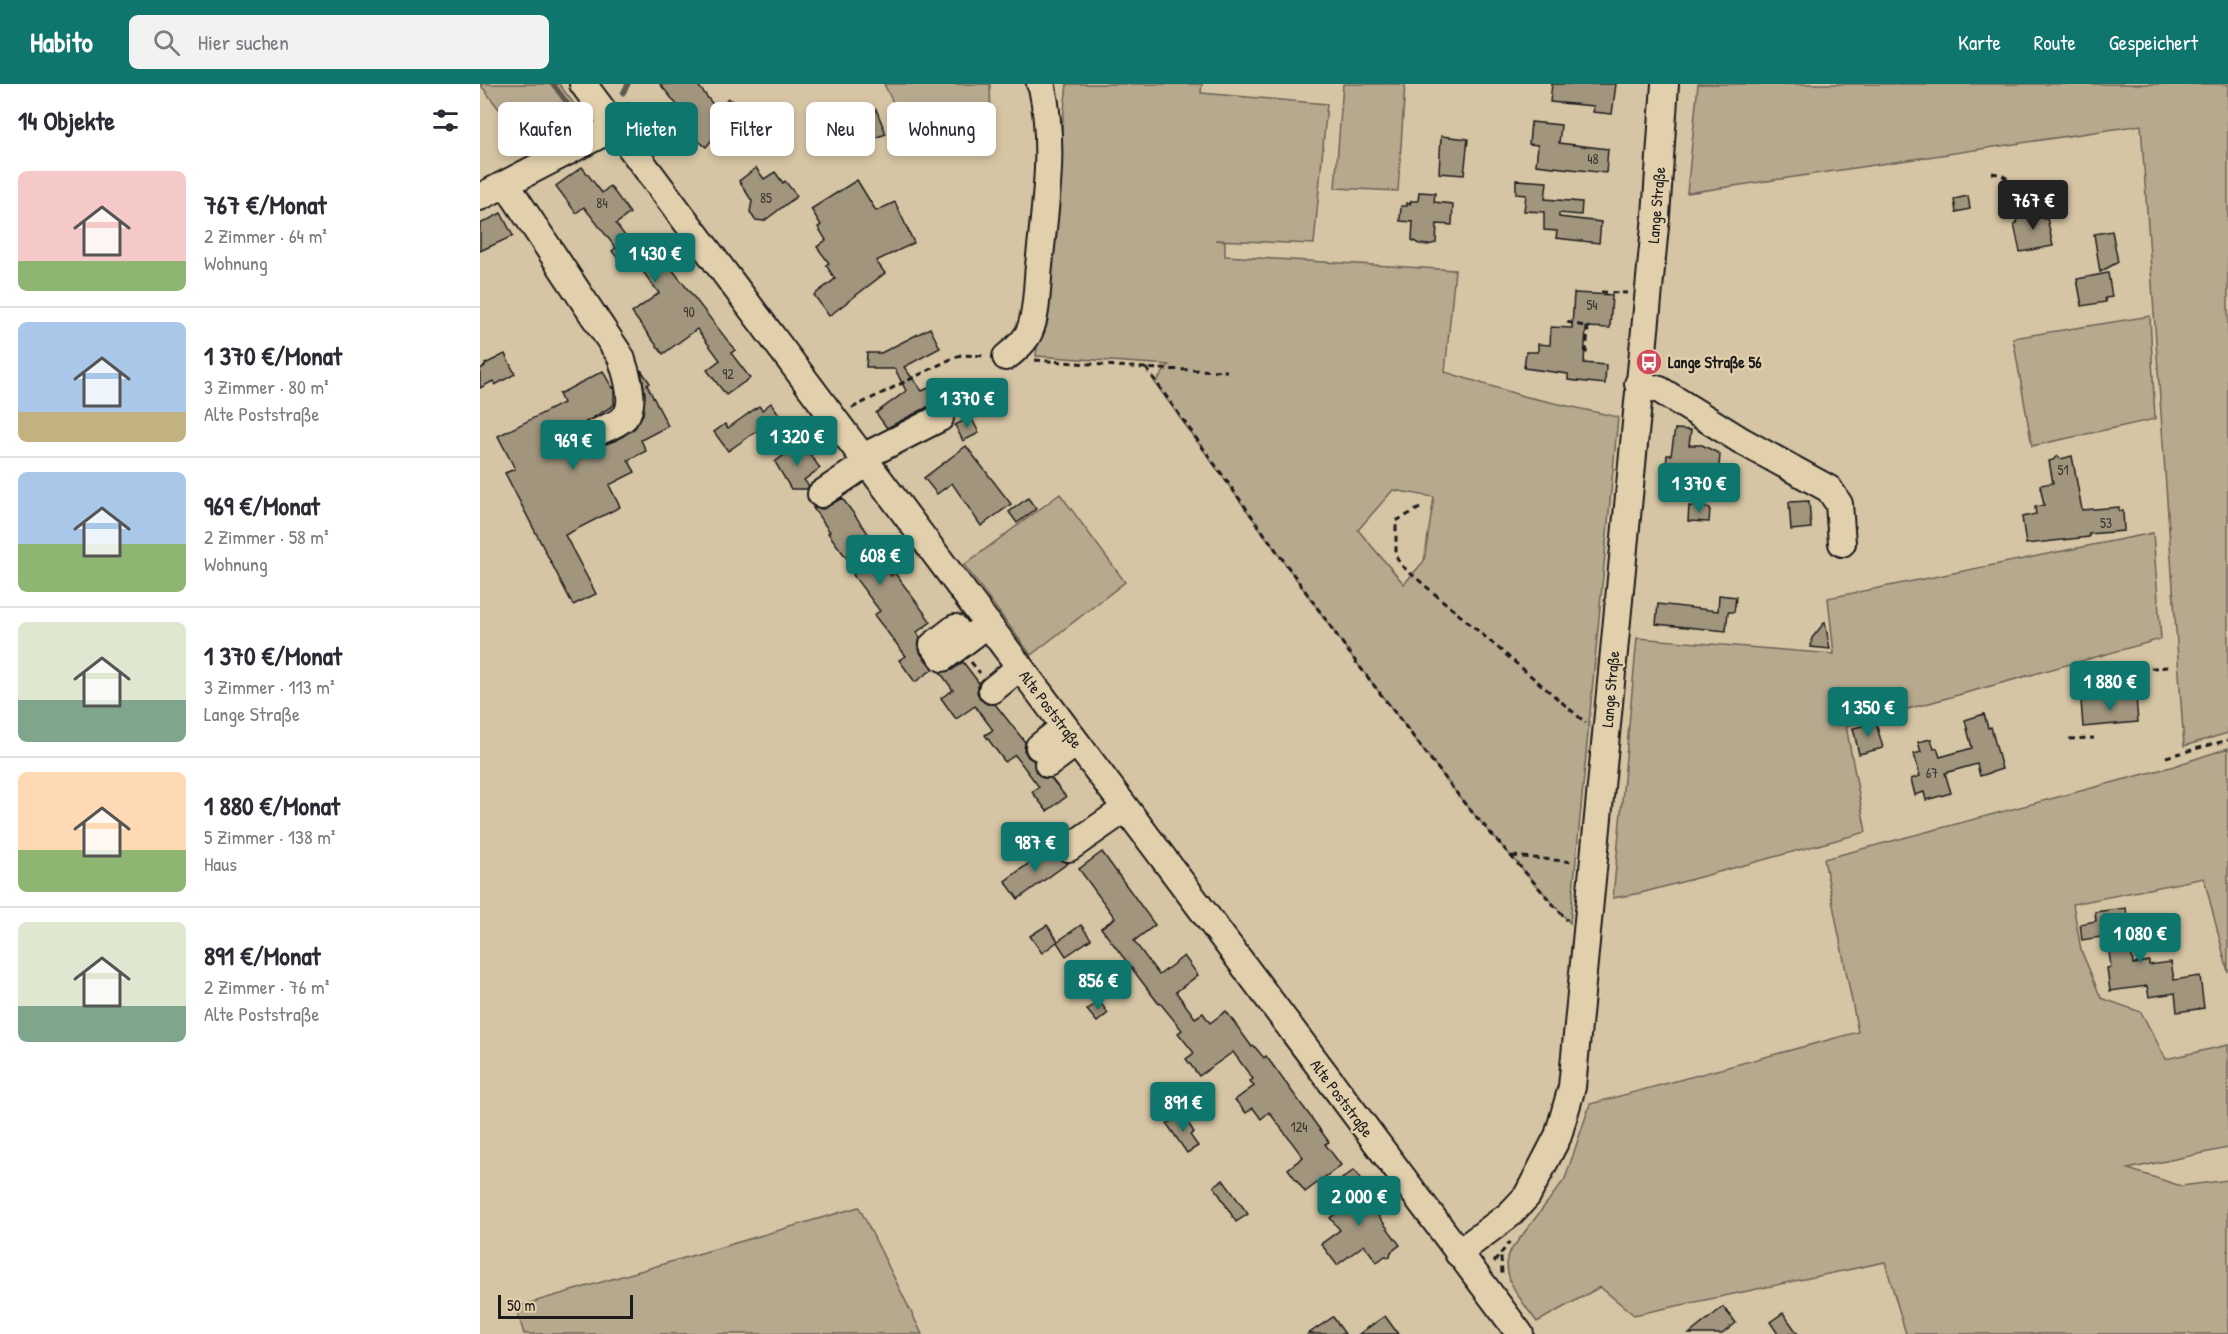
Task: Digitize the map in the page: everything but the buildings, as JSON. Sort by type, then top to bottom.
[{"type":"street","name":"Alte Poststraße","points":[[583,84],[605,114]]},
{"type":"street","points":[[1006,357],[1020,345],[1031,330],[1035,304],[1050,147],[1048,113],[1040,84]]},
{"type":"street","name":"Lange Straße","points":[[1458,1253],[1509,1215],[1527,1196],[1558,1136],[1572,1087],[1657,200],[1665,84]]},
{"type":"street","points":[[480,197],[605,132]]},
{"type":"street","name":"Alte Poststraße","points":[[637,156],[1520,1334]]},
{"type":"street","points":[[506,184],[621,357],[630,396],[627,413],[623,419],[596,433]]},
{"type":"street","points":[[1638,384],[1660,390],[1742,441],[1829,489],[1839,504],[1842,543]]},
{"type":"street","points":[[817,488],[862,456],[940,418]]},
{"type":"street","points":[[962,643],[988,624]]},
{"type":"street","points":[[992,690],[1020,667]]},
{"type":"street","points":[[1043,755],[1070,735]]},
{"type":"street","points":[[1069,848],[1125,809]]},
{"type":"path","points":[[1992,173],[2003,176],[2013,183],[2020,191],[2026,205]]},
{"type":"path","points":[[1601,292],[1629,293]]},
{"type":"path","points":[[1567,322],[1588,327],[1586,355]]},
{"type":"path","points":[[1227,371],[1146,368],[1353,658],[1465,804],[1570,923]]},
{"type":"path","points":[[1420,508],[1396,520],[1396,556],[1401,565],[1589,724]]},
{"type":"path","points":[[962,643],[992,690]]},
{"type":"path","points":[[2142,700],[2140,669],[2168,667]]},
{"type":"path","points":[[2069,739],[2094,738]]},
{"type":"path","points":[[2166,757],[2228,740]]},
{"type":"path","points":[[1510,856],[1576,862]]},
{"type":"shaded area","points":[[480,84],[559,84],[573,102],[498,102],[498,108]]},
{"type":"shaded area","points":[[884,84],[990,84],[990,102],[893,102]]},
{"type":"shaded area","points":[[1067,84],[1202,84],[1201,93],[1327,104],[1314,244],[1215,240],[1225,241],[1225,256],[1455,270],[1445,372],[1523,396],[1618,417],[1570,923],[1465,804],[1353,658],[1155,383],[1169,365],[1036,356]],"holes":[[[1393,490],[1434,497],[1424,561],[1404,584],[1358,530]]]},
{"type":"shaded area","points":[[1343,84],[1405,84],[1398,191],[1335,188]]},
{"type":"shaded area","points":[[1698,84],[2228,84],[2228,733],[2184,746],[2141,125],[1687,193]]},
{"type":"shaded area","points":[[2150,316],[2155,419],[2032,446],[2013,338]]},
{"type":"shaded area","points":[[1060,494],[1125,582],[1031,655],[964,565]]},
{"type":"shaded area","points":[[2153,533],[2161,639],[1846,726],[1866,832],[1641,893],[1613,898],[1637,638],[1834,654],[1828,598]]},
{"type":"shaded area","points":[[2228,748],[2228,972],[2204,878],[2073,904],[2081,950],[2101,998],[2141,1012],[2166,1059],[2228,1045],[2228,1148],[2128,1169],[2181,1186],[2228,1180],[2228,1334],[1906,1334],[1885,1262],[1634,1315],[1600,1287],[1537,1322],[1511,1282],[1507,1264],[1508,1254],[1565,1179],[1590,1104],[1858,1032],[1824,859],[2171,767]]},
{"type":"shaded area","points":[[859,1207],[922,1334],[524,1334],[516,1307]]},
{"type":"waterway","points":[[553,84],[566,102]]},
{"type":"waterway","points":[[623,93],[628,84]]},
{"type":"place","name":"Lange Straße 56","points":[[1649,362]]}]
